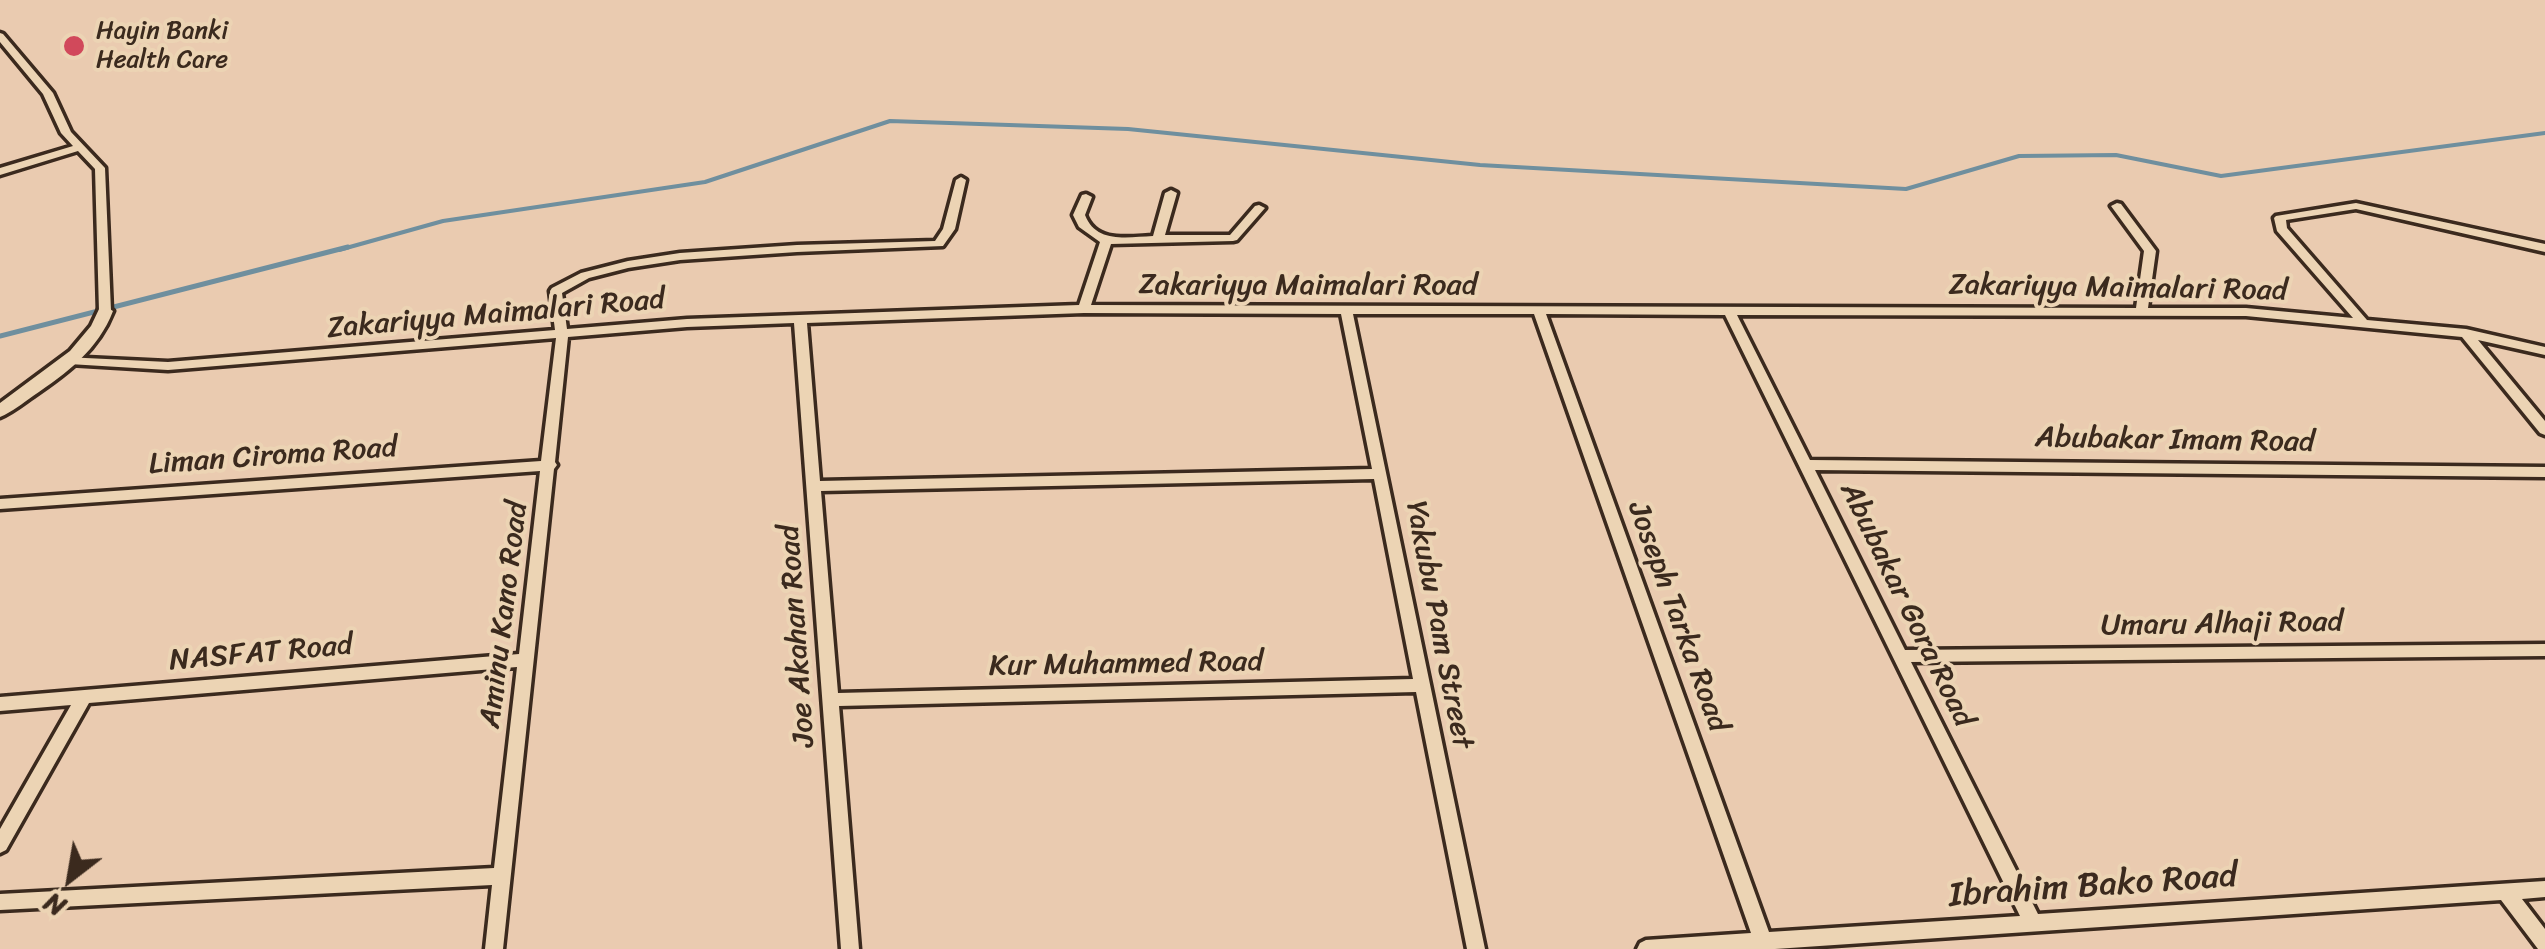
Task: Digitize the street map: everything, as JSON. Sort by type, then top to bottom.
[{"type":"street","points":[[0,36],[48,94],[66,133],[100,168],[104,314],[69,360],[0,410]]},
{"type":"street","points":[[3,168],[80,147]]},
{"type":"street","name":"Aminu Kano Road","points":[[494,949],[550,465],[562,336],[556,292],[634,262],[662,258],[939,244],[949,229],[960,180]]},
{"type":"street","points":[[1158,239],[1171,193]]},
{"type":"street","points":[[1086,197],[1079,215],[1083,225],[1106,241],[1233,238],[1259,208]]},
{"type":"street","points":[[2117,206],[2150,251],[2141,312]]},
{"type":"street","points":[[2361,320],[2280,229],[2280,218],[2356,206],[2545,248]]},
{"type":"street","points":[[1084,309],[1106,241]]},
{"type":"street","name":"Zakariyya Maimalari Road","points":[[69,360],[186,365],[687,323],[1084,309],[2246,312],[2466,333],[2545,351]]},
{"type":"street","name":"Yakubu Pam Street","points":[[1346,312],[1476,949]]},
{"type":"street","name":"Joseph Tarka Road","points":[[1539,312],[1763,941]]},
{"type":"street","name":"Abubakar Gora Road","points":[[1729,312],[2033,924]]},
{"type":"street","name":"Joe Akahan Road","points":[[800,318],[850,949]]},
{"type":"street","points":[[2466,333],[2545,430]]},
{"type":"street","name":"Liman Ciroma Road","points":[[0,504],[550,465]]},
{"type":"street","name":"Abubakar Imam Road","points":[[1806,465],[2545,472]]},
{"type":"street","points":[[814,486],[1380,474]]},
{"type":"street","name":"Umaru Alhaji Road","points":[[1900,656],[2545,650]]},
{"type":"street","name":"NASFAT Road","points":[[0,704],[527,660]]},
{"type":"street","name":"Kur Muhammed Road","points":[[830,700],[1422,685]]},
{"type":"street","points":[[0,845],[84,697]]},
{"type":"street","points":[[0,902],[502,876]]},
{"type":"street","name":"Ibrahim Bako Road","points":[[1646,949],[2545,889]]},
{"type":"street","points":[[2506,892],[2545,944]]},
{"type":"waterway","points":[[339,250],[443,221],[705,182],[890,121],[1128,129],[1480,165],[1906,189],[2019,156],[2116,155],[2221,176],[2545,133]]},
{"type":"waterway","points":[[0,336],[348,247]]},
{"type":"place","name":"Hayin Banki Health Care","points":[[74,46]]}]
